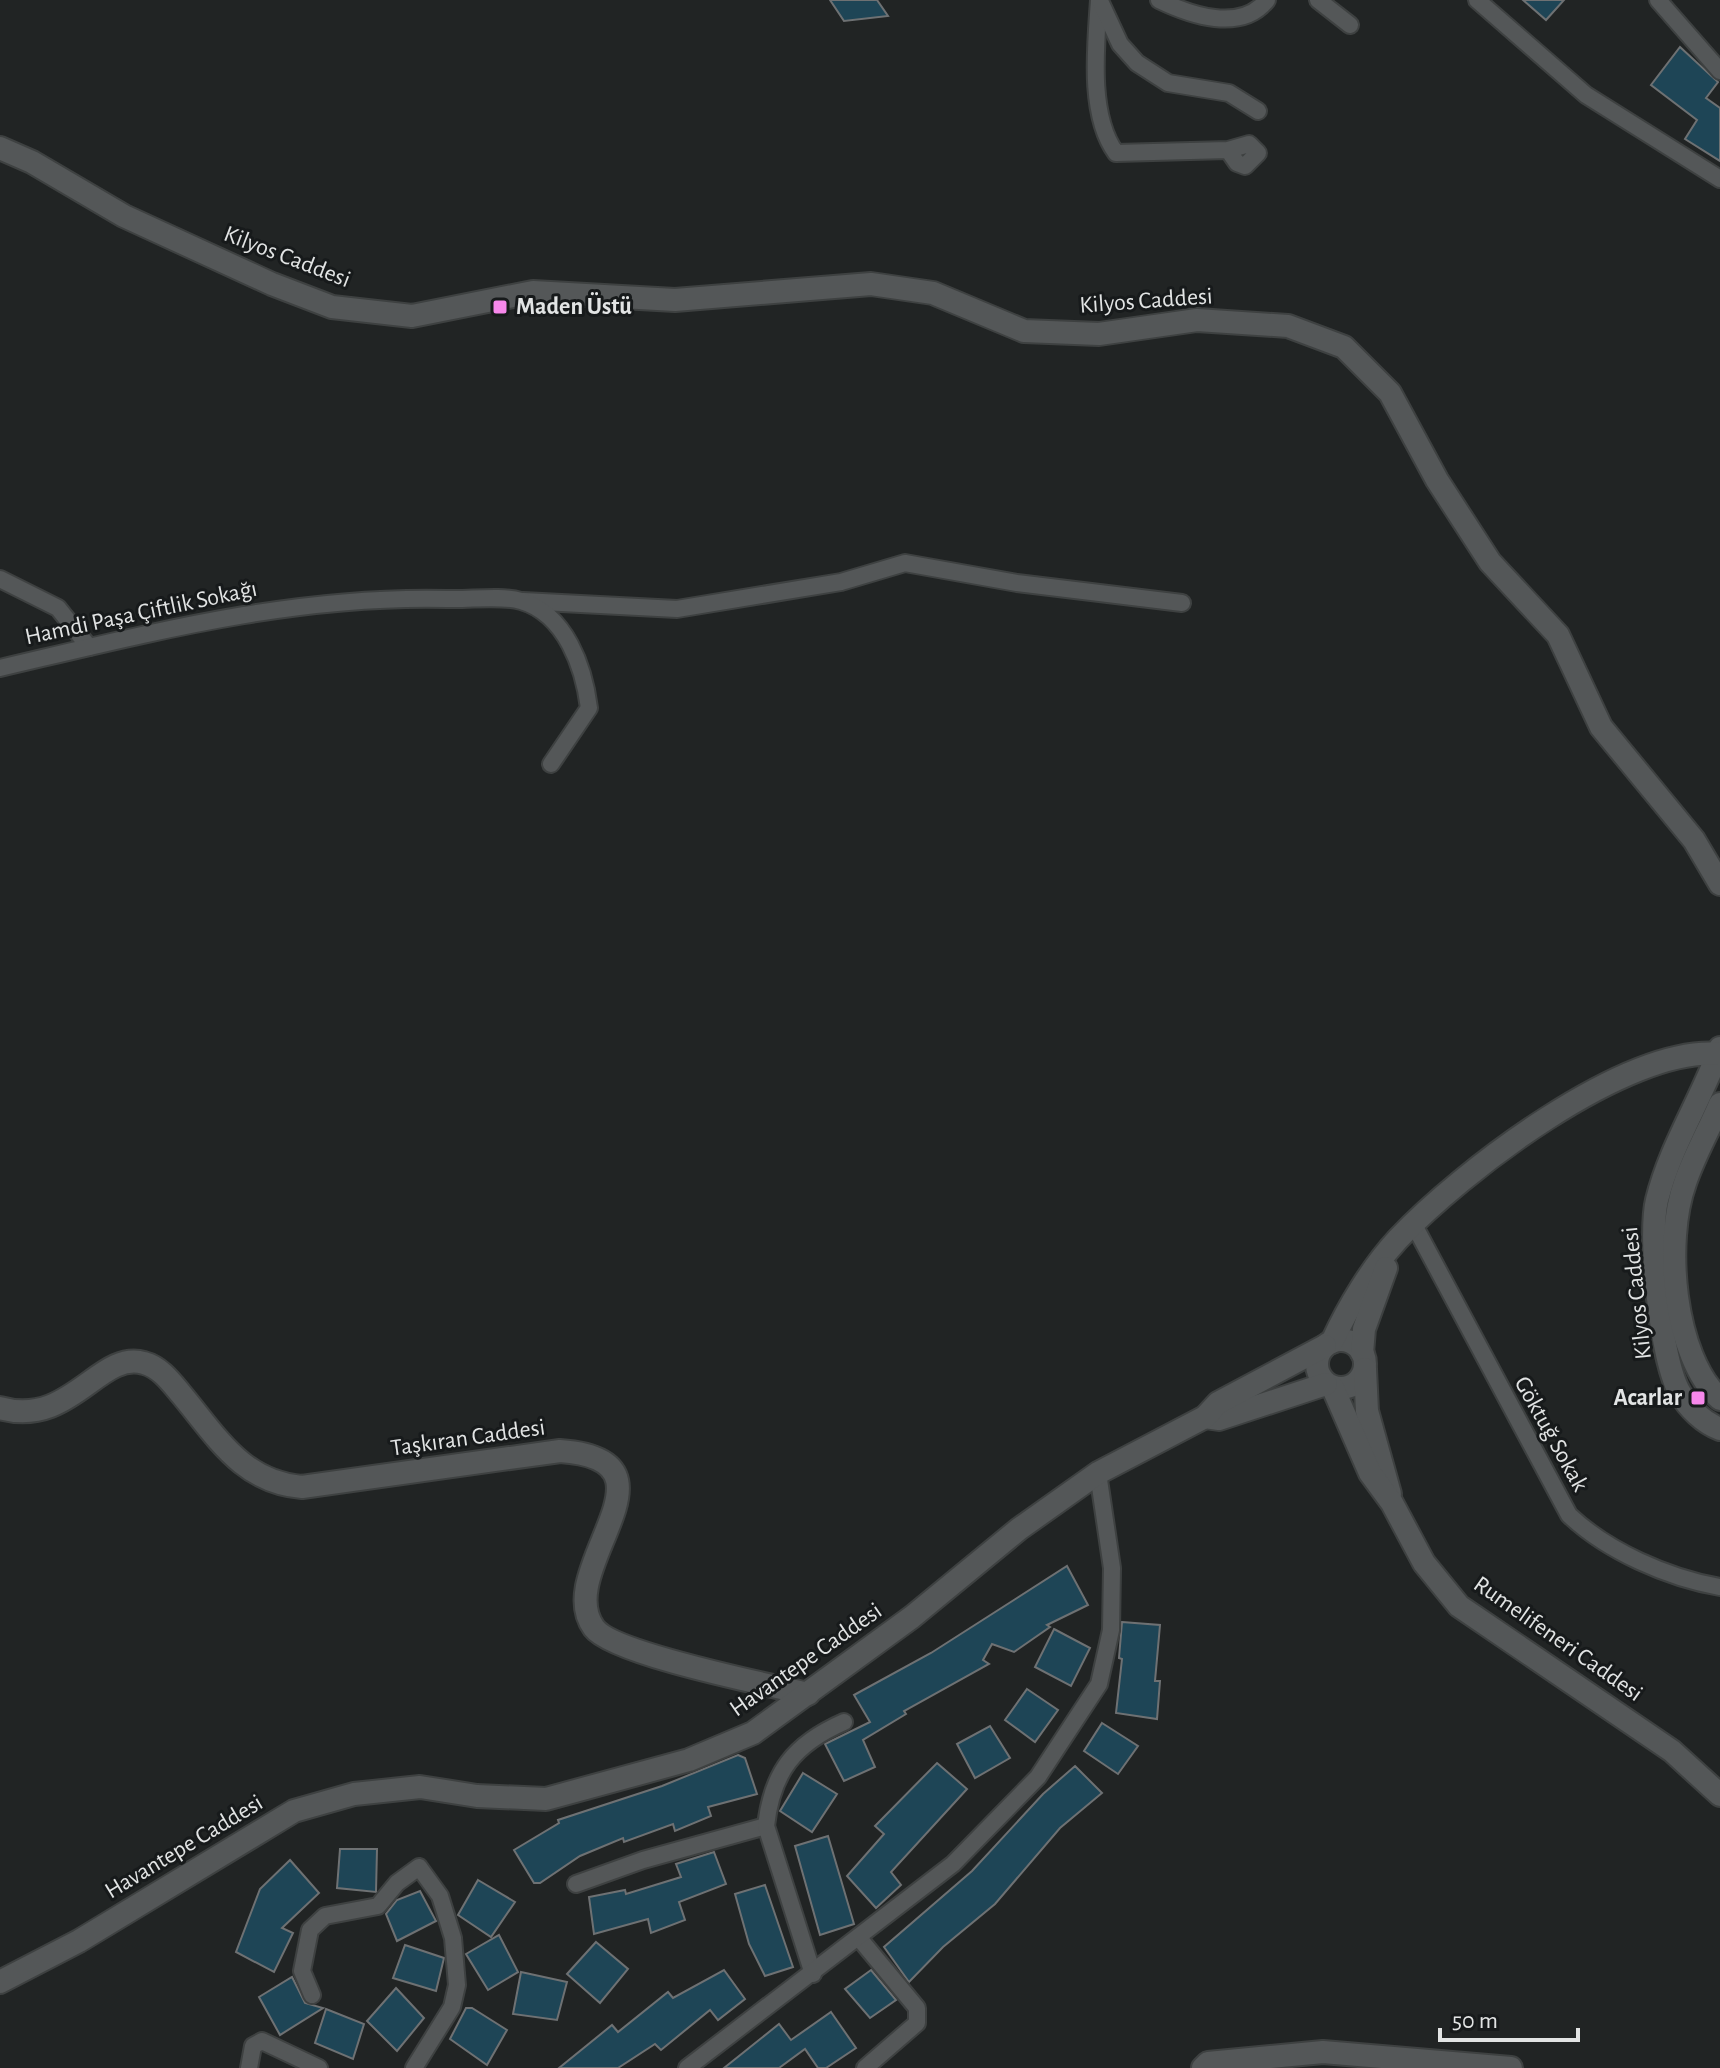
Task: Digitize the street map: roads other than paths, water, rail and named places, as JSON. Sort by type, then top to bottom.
[{"type":"street","points":[[1099,0],[1120,44],[1137,63],[1168,83],[1229,93],[1258,111]]},
{"type":"street","points":[[1099,0],[1095,76],[1108,141],[1116,153],[1228,150]]},
{"type":"street","points":[[1159,0],[1189,14],[1230,19],[1261,8],[1267,0]]},
{"type":"street","points":[[1318,0],[1350,25]]},
{"type":"street","points":[[1477,0],[1586,95],[1720,179]]},
{"type":"street","points":[[1658,0],[1720,71]]},
{"type":"street","name":"Kilyos Caddesi","points":[[0,148],[32,162],[124,216],[332,307],[412,316],[533,292],[675,300],[871,284],[933,293],[1024,331],[1099,334],[1197,320],[1288,326],[1344,347],[1390,393],[1437,480],[1490,562],[1558,635],[1601,727],[1694,840],[1720,884]]},
{"type":"street","name":"Hamdi Paşa Çiftlik Sokağı","points":[[0,668],[221,616],[378,598],[677,609],[841,582],[905,563],[1017,583],[1182,603]]},
{"type":"street","points":[[0,579],[58,608],[89,647]]},
{"type":"street","points":[[522,601],[545,616],[570,642],[586,683],[589,708],[551,764]]},
{"type":"street","name":"Kilyos Caddesi","points":[[1719,1052],[1705,1090],[1668,1161],[1656,1204],[1654,1248],[1664,1336],[1679,1392],[1693,1410],[1720,1429]]},
{"type":"street","name":"Rumelifeneri Caddesi","points":[[1328,1344],[1397,1240],[1521,1134],[1581,1097],[1644,1068],[1719,1052]]},
{"type":"street","name":"Kilyos Caddesi","points":[[1720,1104],[1684,1184],[1675,1222],[1675,1254],[1678,1301],[1695,1366],[1720,1399]]},
{"type":"street","name":"Göktuğ Sokak","points":[[1414,1225],[1569,1515],[1586,1531],[1648,1563],[1696,1583],[1720,1587]]},
{"type":"street","name":"Rumelifeneri Caddesi","points":[[1387,1255],[1385,1270],[1364,1329],[1363,1361],[1367,1411],[1392,1503]]},
{"type":"street","points":[[1349,1341],[1363,1361],[1357,1383],[1341,1389],[1329,1386],[1317,1369],[1319,1352],[1328,1344],[1349,1341]]},
{"type":"street","name":"Havantepe Caddesi","points":[[0,1982],[79,1941],[294,1811],[354,1794],[420,1787],[477,1796],[546,1799],[689,1760],[753,1733],[912,1617],[1019,1529],[1098,1473],[1205,1417],[1218,1403],[1328,1344]]},
{"type":"street","name":"Taşkıran Caddesi","points":[[0,1408],[19,1413],[49,1409],[126,1361],[145,1363],[164,1374],[236,1459],[261,1478],[278,1485],[302,1487],[560,1451],[584,1453],[612,1468],[619,1482],[619,1500],[588,1579],[585,1613],[596,1631],[661,1657],[808,1694]]},
{"type":"street","name":"Rumelifeneri Caddesi","points":[[1329,1386],[1370,1473],[1392,1503],[1424,1563],[1459,1606],[1672,1751],[1720,1795]]},
{"type":"street","name":"Havantepe Caddesi","points":[[1205,1417],[1219,1419],[1329,1386]]},
{"type":"street","points":[[687,2068],[953,1864],[1038,1777],[1099,1684],[1111,1630],[1112,1568],[1098,1473]]},
{"type":"street","points":[[813,1974],[766,1826],[769,1801],[787,1760],[817,1734],[844,1722]]},
{"type":"street","points":[[576,1884],[643,1860],[766,1826]]},
{"type":"street","points":[[312,1995],[302,1971],[310,1930],[325,1916],[378,1906],[397,1883],[419,1867],[440,1896],[453,1938],[457,1985],[452,2007],[414,2068]]},
{"type":"street","points":[[859,1938],[917,2008],[917,2023],[912,2030],[865,2068]]},
{"type":"street","points":[[249,2068],[253,2046],[262,2041],[319,2068]]},
{"type":"street","points":[[1203,2068],[1208,2063],[1323,2052],[1511,2068]]},
{"type":"place","name":"Maden Üstü","points":[[500,307]]},
{"type":"place","name":"Acarlar","points":[[1698,1398]]}]
